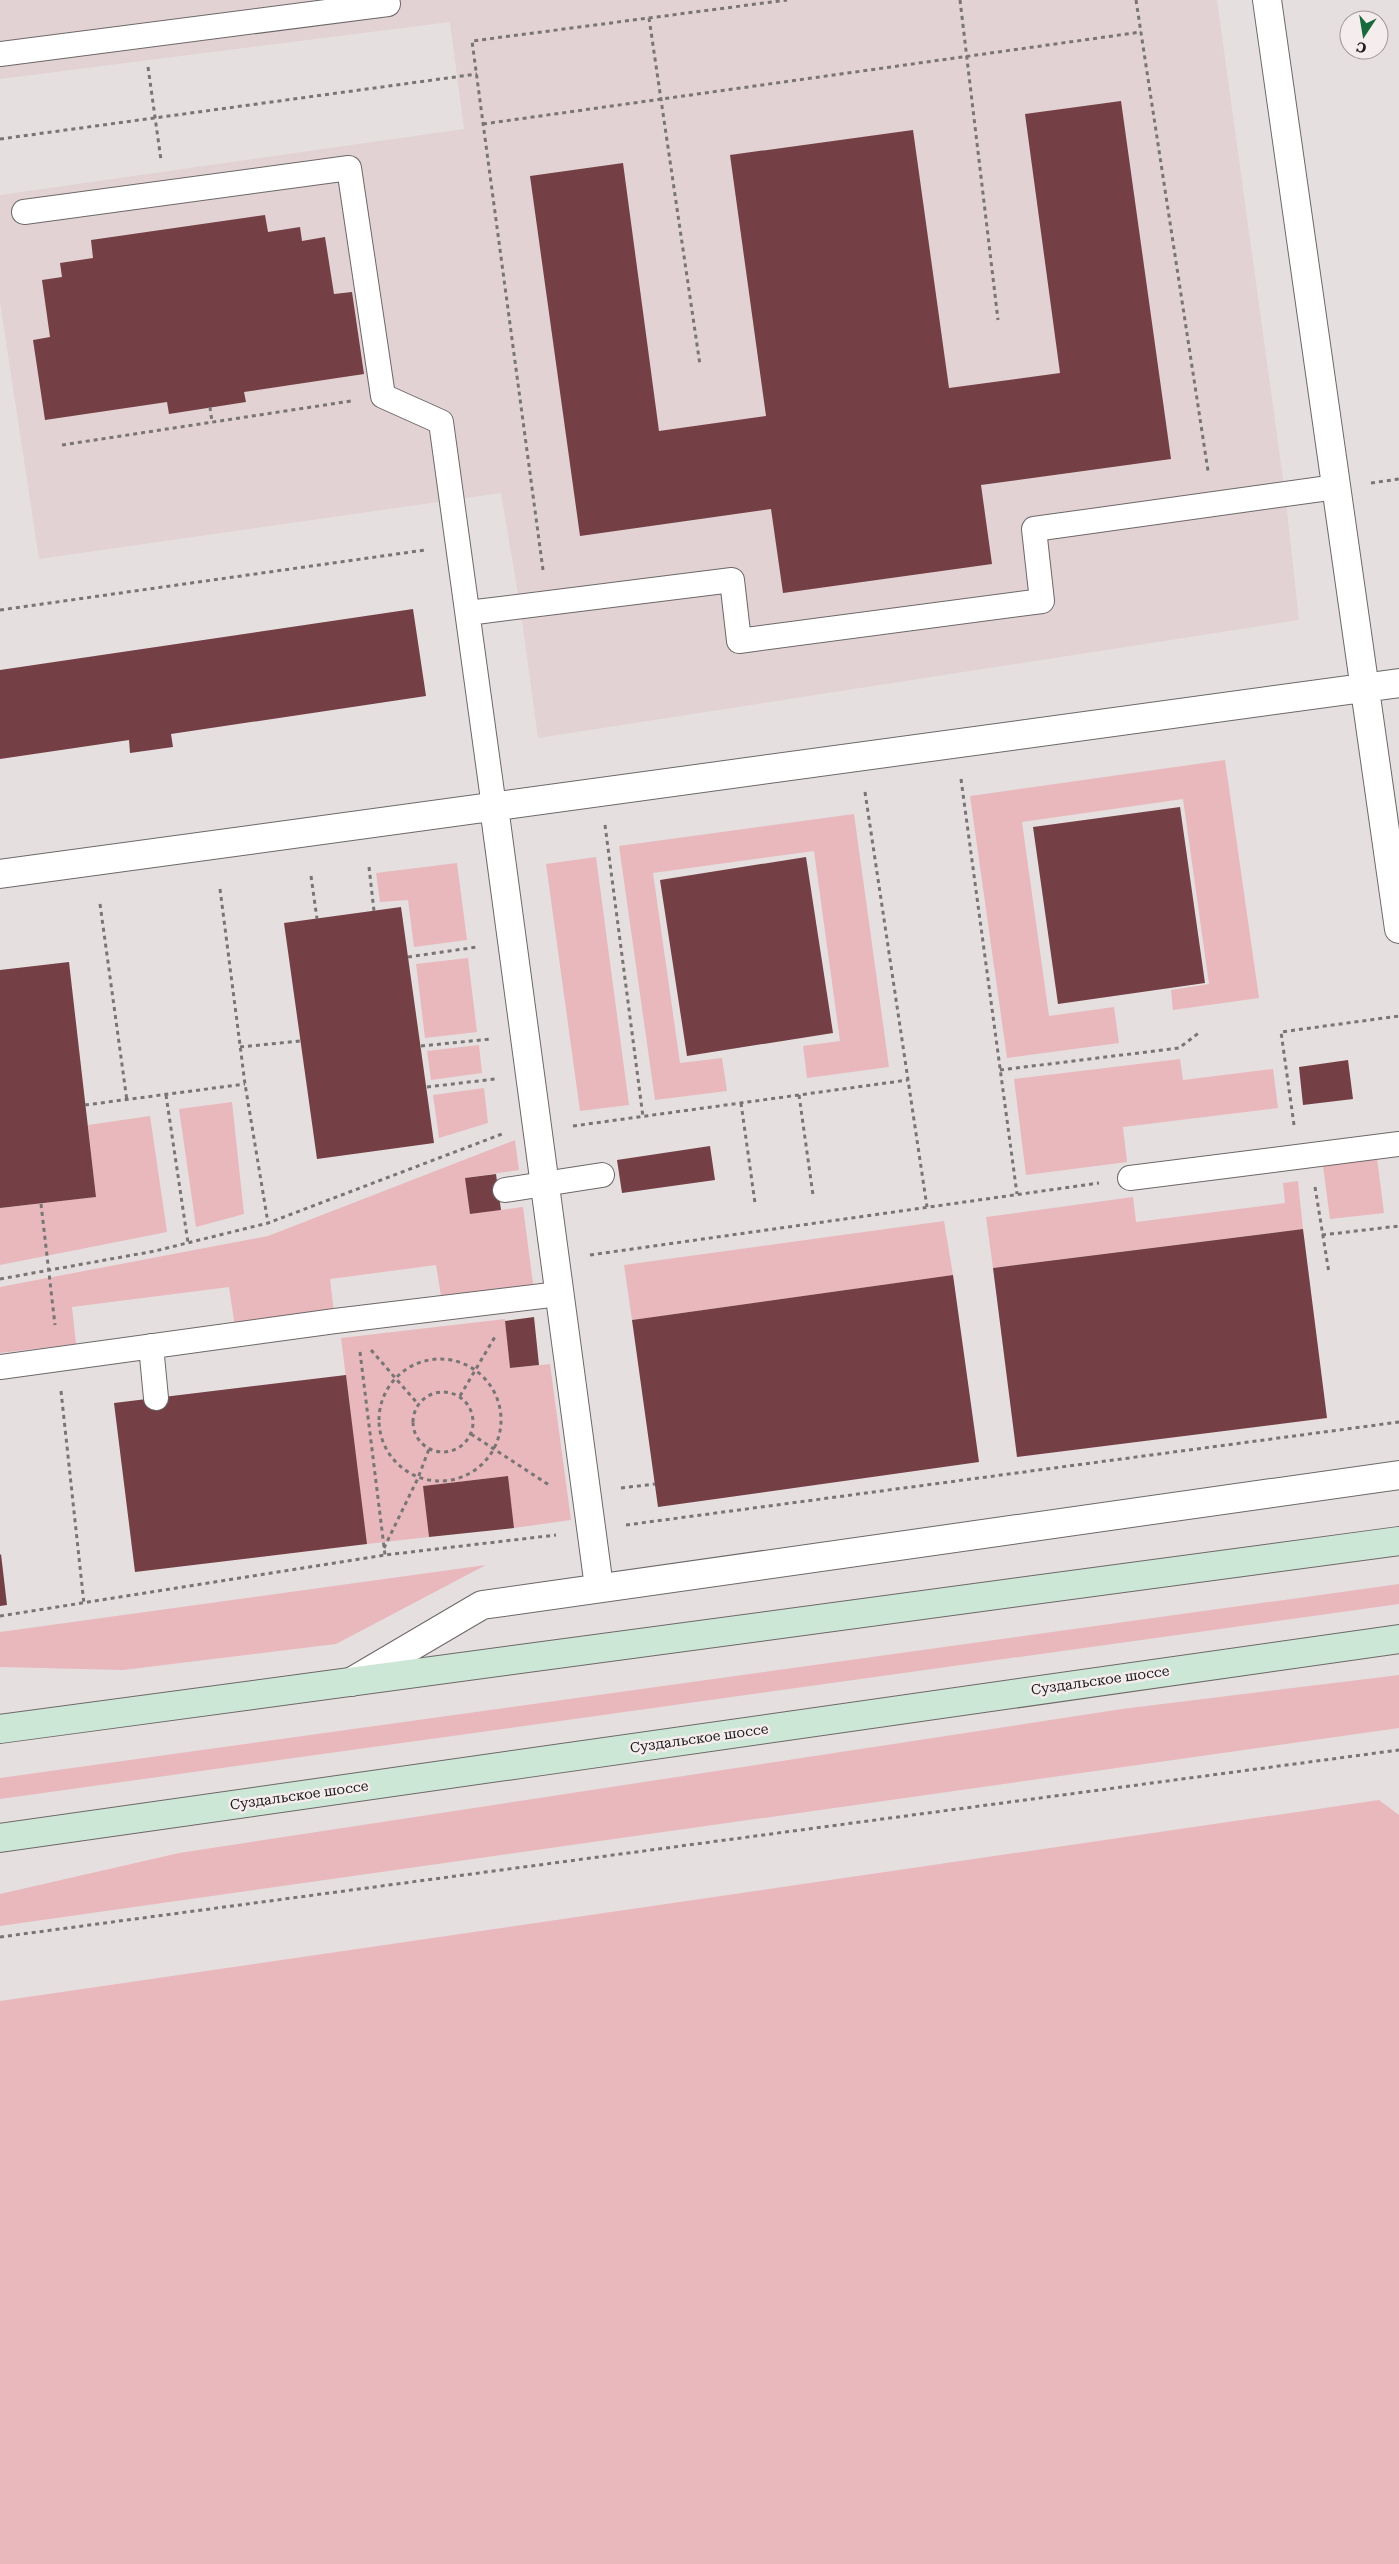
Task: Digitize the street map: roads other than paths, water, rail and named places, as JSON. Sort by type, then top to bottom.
[{"type":"main road","points":[[0,1729],[1399,1541]]},
{"type":"main road","name":"Суздальское шоссе","points":[[0,1838],[1399,1639]]},
{"type":"street","points":[[1267,0],[1399,929]]},
{"type":"street","points":[[0,874],[1399,683]]},
{"type":"street","points":[[494,807],[599,1587]]},
{"type":"street","points":[[351,1682],[482,1605],[1399,1475]]},
{"type":"lane","points":[[0,54],[388,4],[387,0]]},
{"type":"lane","points":[[24,212],[350,168],[383,396],[441,422],[494,807]]},
{"type":"lane","points":[[468,613],[732,580],[739,640],[1042,601],[1034,528],[1336,487]]},
{"type":"lane","points":[[1130,1178],[1399,1144]]},
{"type":"lane","points":[[505,1190],[602,1175]]},
{"type":"lane","points":[[0,1367],[559,1294]]},
{"type":"lane","points":[[151,1346],[156,1398]]}]
